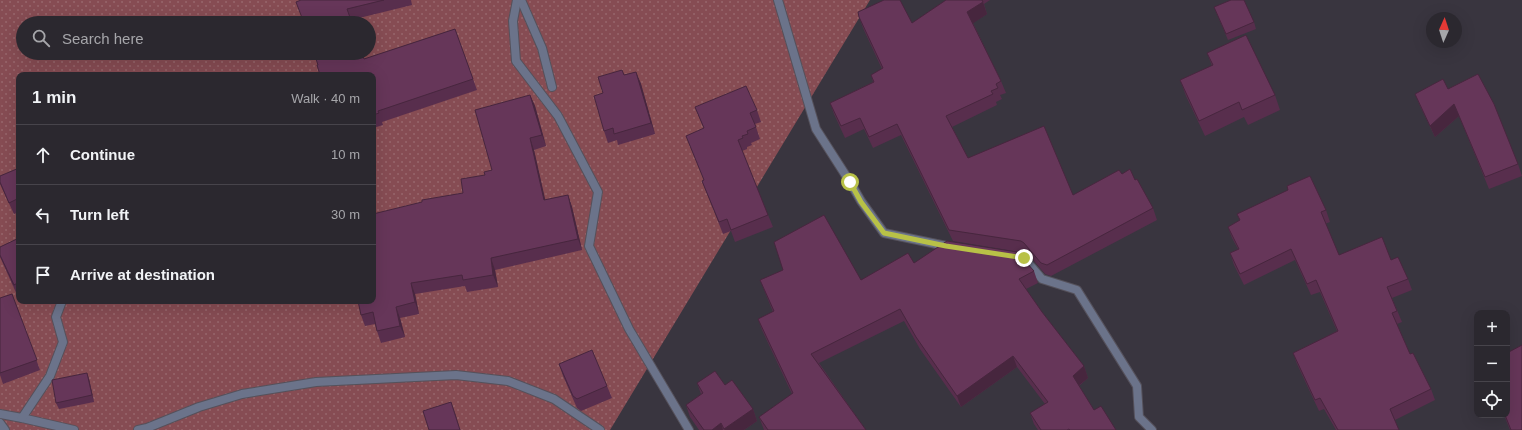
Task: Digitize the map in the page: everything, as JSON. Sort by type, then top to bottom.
[{"type":"street","points":[[517,0],[513,21],[516,61],[558,116],[598,192],[590,246],[629,329],[689,430]]},
{"type":"street","points":[[521,0],[542,48],[552,87]]},
{"type":"street","points":[[778,0],[816,129],[861,202],[884,233],[961,249]]},
{"type":"street","points":[[1007,256],[1024,258],[1042,279],[1077,290],[1137,386],[1138,416],[1152,430]]},
{"type":"street","points":[[22,418],[50,376],[63,342],[56,317],[61,304]]},
{"type":"street","points":[[138,430],[147,428],[199,407],[242,394],[316,382],[456,375],[508,381],[554,400],[600,430]]},
{"type":"street","points":[[0,414],[74,430]]},
{"type":"street","points":[[0,422],[5,430]]},
{"type":"shaded area","points":[[0,0],[870,0],[610,430],[0,430]]},
{"type":"building","points":[[301,0],[384,0],[347,9],[350,16],[301,16],[296,2]]},
{"type":"building","points":[[884,0],[900,0],[912,23],[946,0],[982,0],[983,2],[967,12],[1001,81],[996,84],[998,88],[991,91],[993,94],[946,116],[968,158],[1044,126],[1073,195],[1119,170],[1122,174],[1130,169],[1135,180],[1137,179],[1153,208],[1047,265],[1041,263],[1021,241],[949,230],[897,124],[869,137],[860,118],[841,126],[830,103],[874,82],[871,75],[883,68],[858,12]]},
{"type":"building","points":[[1231,0],[1244,0],[1254,22],[1226,34],[1214,7]]},
{"type":"building","points":[[455,29],[473,79],[378,111],[379,113],[376,114],[376,72],[319,72],[316,60],[376,60],[376,55]]},
{"type":"building","points":[[1246,35],[1275,95],[1242,110],[1239,102],[1199,121],[1180,80],[1213,65],[1207,53]]},
{"type":"building","points":[[622,70],[624,75],[636,72],[651,123],[614,134],[613,128],[604,131],[594,96],[603,93],[598,77]]},
{"type":"building","points":[[1478,74],[1494,104],[1518,164],[1485,177],[1454,104],[1430,126],[1415,94],[1443,79],[1448,89]]},
{"type":"building","points":[[746,86],[757,110],[750,113],[756,127],[747,131],[748,134],[742,136],[743,138],[738,140],[768,215],[731,230],[727,219],[719,222],[686,136],[704,128],[695,107]]},
{"type":"building","points":[[530,95],[542,135],[530,138],[544,200],[568,195],[578,239],[491,258],[493,275],[463,280],[462,275],[411,283],[415,302],[396,307],[400,326],[377,331],[373,312],[361,315],[359,304],[376,304],[376,213],[422,202],[422,200],[463,193],[461,179],[485,175],[484,172],[492,170],[475,110]]},
{"type":"building","points":[[16,169],[16,200],[9,203],[0,182],[0,176]]},
{"type":"building","points":[[1310,176],[1326,210],[1321,212],[1339,255],[1382,237],[1391,260],[1398,257],[1408,279],[1387,287],[1397,311],[1392,313],[1410,354],[1413,353],[1431,389],[1390,409],[1399,430],[1338,430],[1320,398],[1315,400],[1293,353],[1338,331],[1316,280],[1307,284],[1291,249],[1240,274],[1230,253],[1239,249],[1228,227],[1240,220],[1237,214],[1288,190],[1287,186]]},
{"type":"building","points":[[824,215],[861,280],[908,253],[914,263],[947,241],[1017,252],[1034,271],[1019,279],[1042,312],[1084,366],[1073,376],[1094,410],[1101,406],[1116,430],[1041,430],[1030,413],[1048,402],[1013,356],[957,396],[916,337],[900,309],[811,354],[866,430],[768,430],[759,417],[793,393],[758,319],[774,311],[760,280],[783,270],[774,242]]},
{"type":"building","points":[[16,239],[16,284],[14,285],[0,255],[0,247]]},
{"type":"building","points":[[12,294],[37,360],[0,373],[0,298]]},
{"type":"building","points":[[1522,345],[1522,430],[1511,430],[1506,418],[1510,418],[1510,351]]},
{"type":"building","points":[[592,350],[607,386],[577,399],[573,396],[559,364]]},
{"type":"building","points":[[715,371],[725,385],[732,380],[753,409],[724,429],[721,423],[712,430],[704,430],[686,405],[703,393],[697,383]]},
{"type":"building","points":[[87,373],[92,395],[56,403],[52,380]]},
{"type":"building","points":[[451,402],[460,430],[429,430],[423,411]]},
{"type":"route","points":[[850,182],[861,202],[884,233],[946,246],[1024,258]]}]
